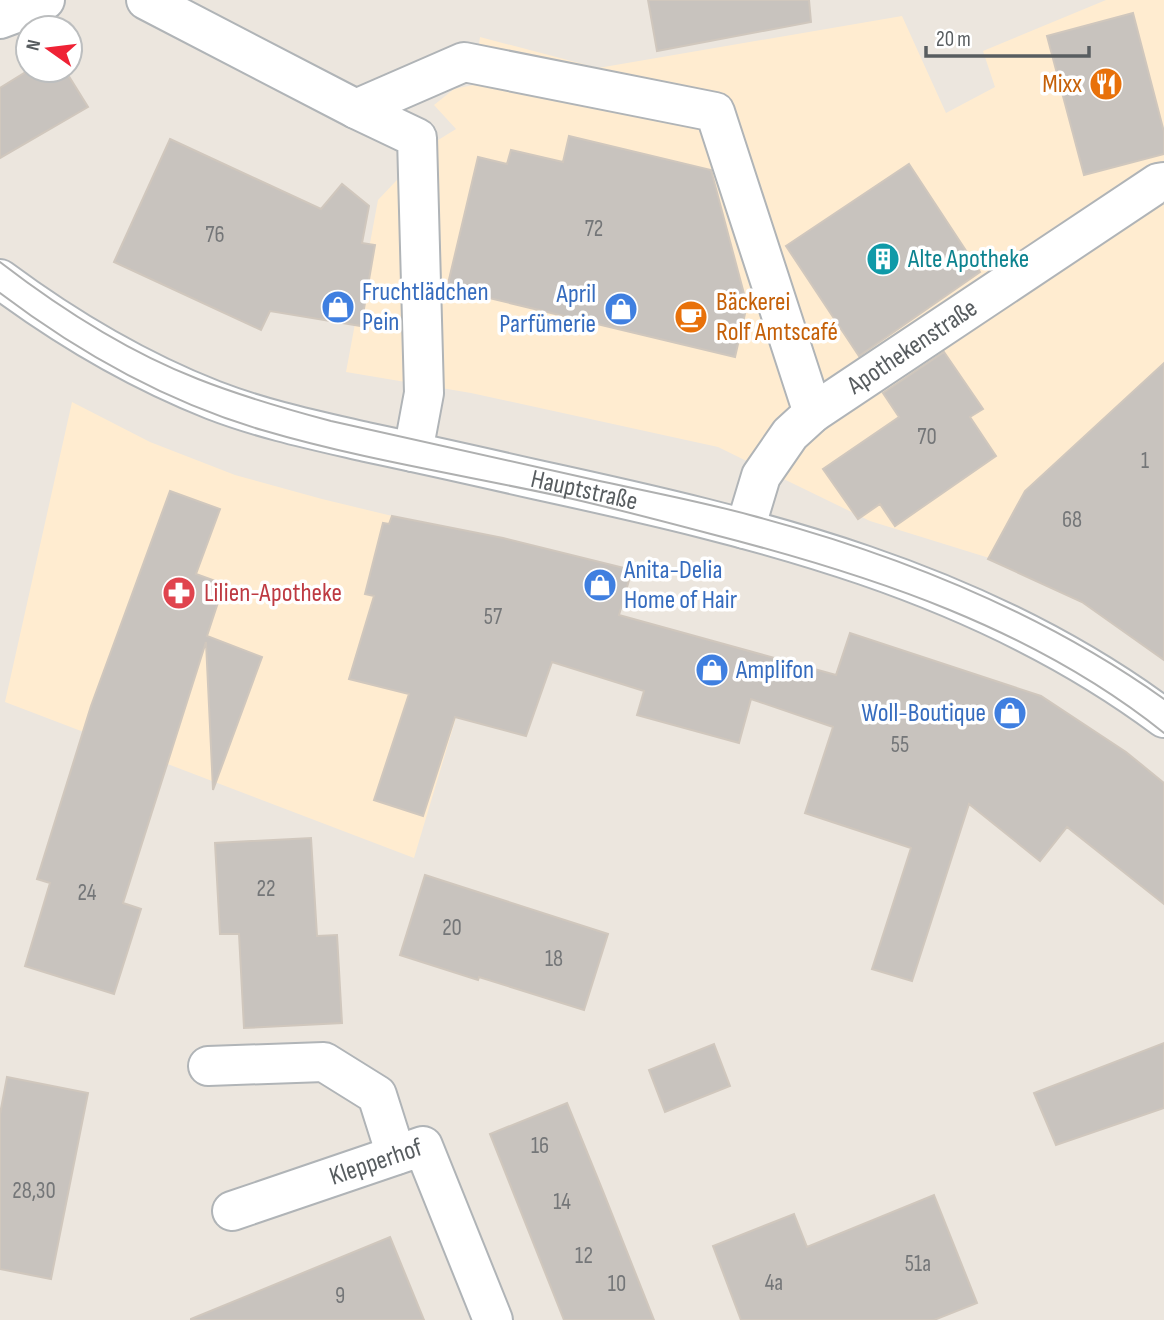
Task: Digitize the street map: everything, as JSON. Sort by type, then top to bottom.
[{"type":"street","points":[[0,19],[45,0]]},
{"type":"street","points":[[146,0],[417,138],[424,393],[413,452]]},
{"type":"street","points":[[356,109],[464,62],[715,112],[813,413]]},
{"type":"street","name":"Apothekenstraße","points":[[745,529],[761,476],[790,434],[813,413],[1158,183],[1164,182]]},
{"type":"street","name":"Hauptstraße","points":[[0,279],[77,332],[136,365],[193,392],[267,418],[745,529],[867,565],[922,585],[974,607],[1066,653],[1164,718]]},
{"type":"street","points":[[208,1066],[324,1062],[377,1095],[396,1155]]},
{"type":"street","name":"Klepperhof","points":[[232,1211],[424,1146],[493,1320]]},
{"type":"shaded area","points":[[1106,0],[1164,0],[1164,647],[1152,637],[1015,566],[870,521],[718,447],[471,393],[346,372],[378,200],[430,145],[456,129],[434,105],[454,89],[473,85],[480,37],[598,68],[902,16],[946,113],[995,87],[983,51]]},
{"type":"shaded area","points":[[72,402],[150,442],[235,475],[508,544],[414,858],[5,702]]},
{"type":"building","points":[[648,0],[809,0],[811,22],[657,51]]},
{"type":"building","name":"Mixx","points":[[1133,13],[1164,132],[1164,154],[1084,175],[1047,36]]},
{"type":"building","points":[[14,79],[14,84],[74,84],[88,107],[0,158],[0,88]]},
{"type":"building","points":[[569,136],[711,170],[747,305],[735,357],[447,288],[478,157],[507,164],[511,150],[563,162]]},
{"type":"building","points":[[170,139],[321,209],[342,184],[369,206],[362,243],[375,245],[361,326],[270,311],[261,330],[114,262]]},
{"type":"building","name":"Alte Apotheke","points":[[909,164],[980,272],[859,356],[786,246]]},
{"type":"building","points":[[944,352],[983,409],[970,417],[996,456],[895,526],[880,504],[858,519],[823,469],[899,417],[883,393]]},
{"type":"building","points":[[1164,363],[1164,660],[1082,602],[988,559],[1025,491]]},
{"type":"building","points":[[170,491],[220,509],[196,574],[224,584],[207,636],[262,657],[213,790],[206,642],[123,903],[141,909],[114,994],[25,966],[50,883],[37,879],[91,706]]},
{"type":"building","points":[[392,516],[503,538],[632,570],[619,615],[836,675],[850,633],[1041,696],[1126,752],[1164,783],[1164,904],[1067,827],[1040,861],[969,804],[912,981],[872,969],[911,848],[805,813],[833,727],[751,699],[739,743],[637,715],[644,691],[552,662],[526,736],[455,717],[423,816],[374,800],[409,694],[349,679],[374,596],[365,594],[383,523],[389,524]]},
{"type":"building","points":[[311,838],[317,936],[337,935],[342,1023],[244,1028],[239,934],[220,934],[215,843]]},
{"type":"building","points":[[425,875],[608,934],[584,1010],[400,955]]},
{"type":"building","points":[[1164,1043],[1164,1108],[1056,1145],[1034,1093]]},
{"type":"building","points":[[714,1044],[730,1086],[665,1112],[649,1070]]},
{"type":"building","points":[[7,1077],[88,1093],[51,1279],[0,1269],[0,1114]]},
{"type":"building","points":[[567,1103],[654,1320],[564,1320],[490,1134]]},
{"type":"building","points":[[934,1195],[977,1303],[934,1320],[741,1320],[713,1246],[794,1214],[807,1247]]},
{"type":"building","points":[[390,1237],[424,1320],[191,1320],[191,1319]]},
{"type":"tram line","points":[[0,262],[70,312],[120,342],[171,368],[214,385],[331,421],[711,505],[804,530],[912,567],[1017,613],[1068,639],[1164,699]]},
{"type":"tram line","points":[[0,293],[60,335],[125,373],[192,405],[262,430],[336,450],[638,515],[771,550],[890,587],[1005,635],[1060,663],[1113,696],[1164,733]]},
{"type":"place","name":"Mixx","points":[[1106,84]]},
{"type":"place","name":"Alte Apotheke","points":[[883,259]]},
{"type":"place","name":"Fruchtlädchen Pein","points":[[338,307]]},
{"type":"place","name":"April Parfümerie","points":[[621,309]]},
{"type":"place","name":"Bäckerei Rolf Amtscafé","points":[[691,317]]},
{"type":"place","name":"Anita-Delia Home of Hair","points":[[600,585]]},
{"type":"place","name":"Lilien-Apotheke","points":[[179,593]]},
{"type":"place","name":"Amplifon","points":[[712,670]]},
{"type":"place","name":"Woll-Boutique","points":[[1010,713]]}]
